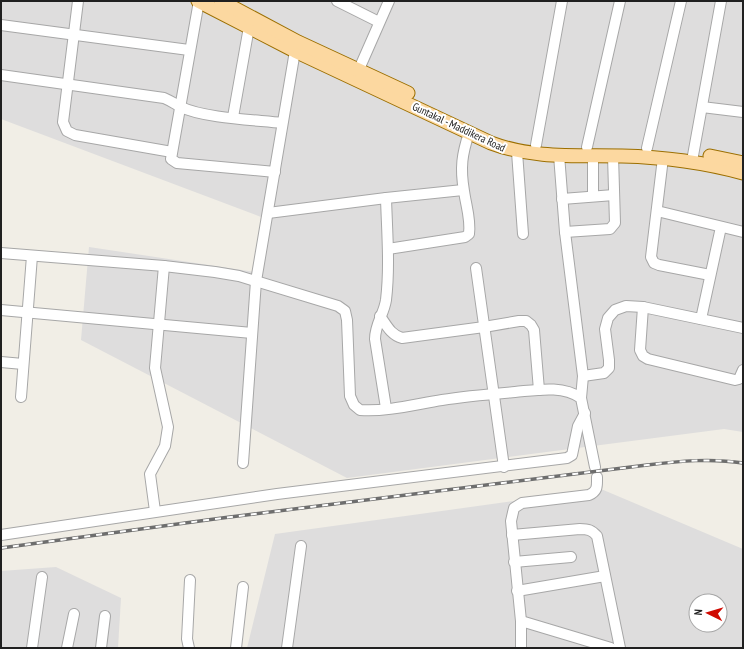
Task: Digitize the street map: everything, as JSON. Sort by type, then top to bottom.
[{"type":"main road","name":"Guntakal - Maddikera Road","points":[[198,1],[295,51],[357,73],[495,135],[514,142],[590,151],[613,156],[663,158],[693,157],[743,173]]},
{"type":"main road","name":"Guntakal - Maddikera Road","points":[[222,1],[469,133],[517,152],[559,155],[590,151],[647,148],[693,157],[743,163]]},
{"type":"street","points":[[78,1],[63,122],[67,131],[75,135],[172,152]]},
{"type":"street","points":[[198,1],[171,159],[176,163],[274,172]]},
{"type":"street","points":[[337,1],[379,22]]},
{"type":"street","points":[[357,73],[389,1]]},
{"type":"street","points":[[536,145],[562,1]]},
{"type":"street","points":[[594,196],[590,151],[620,1]]},
{"type":"street","points":[[647,148],[681,1]]},
{"type":"street","points":[[693,157],[721,1]]},
{"type":"street","points":[[1,25],[189,50]]},
{"type":"street","points":[[233,117],[249,27]]},
{"type":"street","points":[[243,462],[256,281],[295,51]]},
{"type":"street","points":[[1,75],[164,98],[174,102],[180,107],[202,112],[282,122]]},
{"type":"street","points":[[702,107],[743,112]]},
{"type":"street","points":[[388,249],[465,237],[469,234],[470,219],[463,190],[461,160],[469,133]]},
{"type":"street","points":[[517,152],[523,234]]},
{"type":"street","points":[[559,155],[565,232],[583,376],[581,398],[595,467]]},
{"type":"street","points":[[565,232],[610,229],[615,223],[613,156]]},
{"type":"street","points":[[663,158],[651,257],[654,263],[710,275]]},
{"type":"street","points":[[268,214],[386,198],[463,190]]},
{"type":"street","points":[[562,199],[614,195]]},
{"type":"street","points":[[386,198],[388,249],[386,302],[375,329],[375,339],[386,408]]},
{"type":"street","points":[[657,211],[743,232]]},
{"type":"street","points":[[701,319],[721,227]]},
{"type":"street","points":[[1,253],[164,266],[239,276],[338,306],[344,311],[347,320],[350,396],[354,405],[360,410],[386,408],[458,397],[539,390],[562,390],[573,393],[581,398]]},
{"type":"street","points":[[22,398],[23,364],[32,256]]},
{"type":"street","points":[[154,511],[150,474],[166,446],[168,427],[156,375],[158,324],[164,266]]},
{"type":"street","points":[[476,268],[504,467]]},
{"type":"street","points":[[583,376],[604,373],[609,368],[610,360],[605,329],[608,318],[616,310],[626,306],[643,307],[743,328]]},
{"type":"street","points":[[643,307],[640,350],[643,356],[648,359],[735,380],[739,379],[743,370]]},
{"type":"street","points":[[1,310],[252,333]]},
{"type":"street","points":[[380,316],[389,330],[395,336],[402,338],[520,321],[531,325],[534,330],[539,390]]},
{"type":"street","points":[[1,362],[23,364]]},
{"type":"street","points":[[1,535],[154,511],[567,458],[572,455],[578,426],[585,413]]},
{"type":"street","points":[[521,648],[521,621],[514,562],[512,514],[518,505],[590,495],[595,492],[597,478]]},
{"type":"street","points":[[512,535],[588,529],[597,536],[620,648]]},
{"type":"street","points":[[287,648],[302,546]]},
{"type":"street","points":[[514,562],[571,557]]},
{"type":"street","points":[[517,591],[605,576]]},
{"type":"street","points":[[32,648],[42,577]]},
{"type":"street","points":[[189,648],[187,639],[190,580]]},
{"type":"street","points":[[236,648],[243,587]]},
{"type":"street","points":[[67,648],[74,614]]},
{"type":"street","points":[[101,648],[105,616]]},
{"type":"street","points":[[521,621],[611,648]]},
{"type":"shaded area","points":[[1,1],[743,1],[743,432],[724,429],[347,478],[81,340],[89,247],[255,272],[261,217],[1,119]]},
{"type":"shaded area","points":[[601,489],[743,549],[743,648],[247,648],[275,534]]},
{"type":"shaded area","points":[[56,567],[121,598],[118,648],[1,648],[1,571]]},
{"type":"railway","points":[[1,548],[222,518],[683,461],[707,460],[743,463]]}]
